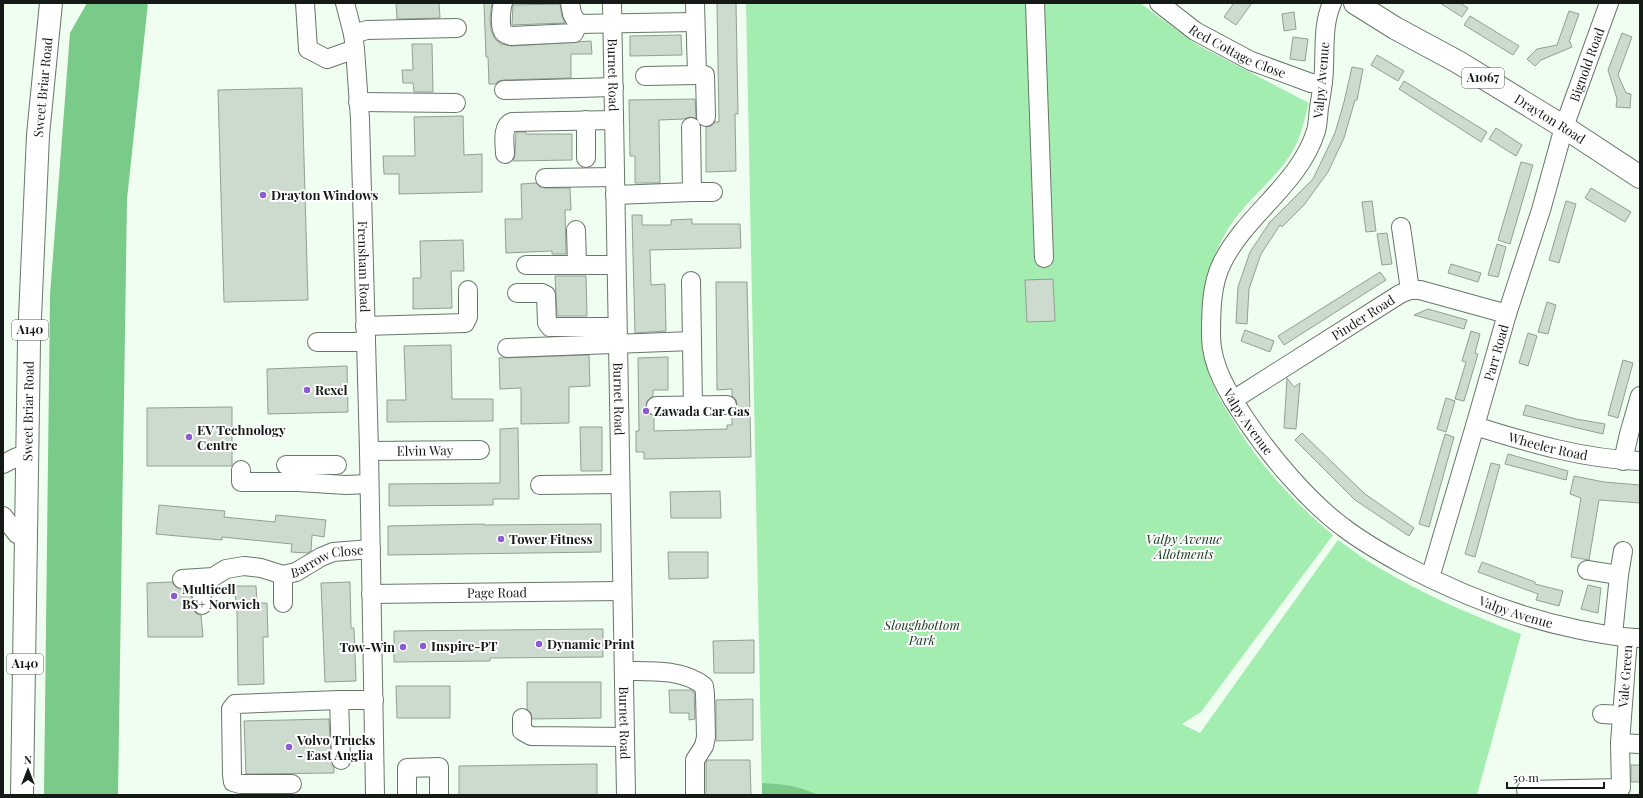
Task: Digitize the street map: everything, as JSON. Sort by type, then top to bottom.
[{"type":"main road","name":"Sweet Briar Road","points":[[22,795],[29,341],[38,135],[51,3]]},
{"type":"main road","name":"Drayton Road","points":[[1355,3],[1395,28],[1458,62],[1564,127],[1640,177]]},
{"type":"street","points":[[305,3],[308,49],[327,59],[354,41],[367,30],[457,28]]},
{"type":"street","name":"Frensham Road","points":[[344,3],[354,41],[358,102],[366,334],[376,795]]},
{"type":"street","points":[[503,3],[501,9],[502,29],[504,33],[511,36],[574,33],[578,24]]},
{"type":"street","points":[[570,3],[572,14],[578,24]]},
{"type":"street","name":"Burnet Road","points":[[612,3],[626,795]]},
{"type":"street","points":[[695,3],[694,22],[697,75]]},
{"type":"street","points":[[1035,3],[1044,258]]},
{"type":"street","name":"Red Cottage Close","points":[[1159,3],[1196,31],[1251,60],[1311,83],[1323,83]]},
{"type":"street","name":"Valpy Avenue","points":[[1332,3],[1325,21],[1323,83],[1316,131],[1300,166],[1281,189],[1244,228],[1221,264],[1214,285],[1211,322],[1212,347],[1225,386],[1256,434],[1307,495],[1342,527],[1380,551],[1430,578],[1480,601],[1523,616],[1589,631],[1627,637]]},
{"type":"street","name":"Bignold Road","points":[[1564,127],[1609,3]]},
{"type":"street","points":[[578,24],[694,22]]},
{"type":"street","points":[[645,76],[705,75],[699,122],[692,154],[692,192]]},
{"type":"street","points":[[504,90],[614,87]]},
{"type":"street","points":[[358,102],[456,103]]},
{"type":"street","points":[[586,120],[586,158]]},
{"type":"street","points":[[505,154],[505,127],[508,123],[614,120]]},
{"type":"street","name":"Parr Road","points":[[1430,578],[1507,314],[1541,210],[1564,127]]},
{"type":"street","points":[[545,178],[615,177]]},
{"type":"street","points":[[615,195],[712,192]]},
{"type":"street","points":[[1401,227],[1410,290]]},
{"type":"street","points":[[576,230],[577,265]]},
{"type":"street","points":[[526,265],[616,265]]},
{"type":"street","points":[[691,281],[693,406]]},
{"type":"street","points":[[317,342],[366,334],[465,323],[468,317],[468,290]]},
{"type":"street","name":"Pinder Road","points":[[1233,400],[1400,294],[1410,290],[1420,290],[1507,314]]},
{"type":"street","points":[[517,293],[542,293],[546,295],[547,323],[550,327],[617,335],[692,341]]},
{"type":"street","points":[[508,348],[617,335]]},
{"type":"street","name":"Wheeler Road","points":[[1475,426],[1546,447],[1585,455],[1632,461],[1629,434],[1640,396]]},
{"type":"street","points":[[656,406],[727,405]]},
{"type":"street","name":"Elvin Way","points":[[369,451],[480,450]]},
{"type":"street","points":[[3,464],[17,457],[28,457]]},
{"type":"street","points":[[286,464],[346,484],[369,484]]},
{"type":"street","points":[[246,476],[314,473],[337,464]]},
{"type":"street","points":[[540,485],[620,484]]},
{"type":"street","points":[[3,516],[17,534],[27,534]]},
{"type":"street","name":"Barrow Close","points":[[182,579],[213,577],[226,570],[244,566],[261,568],[283,575],[296,572],[321,557],[333,552],[371,549]]},
{"type":"street","name":"Vale Green","points":[[1526,790],[1620,788],[1620,743],[1627,637],[1619,575],[1623,551]]},
{"type":"street","points":[[1587,570],[1619,575]]},
{"type":"street","name":"Barrow Close","points":[[283,575],[283,603]]},
{"type":"street","points":[[201,578],[202,604]]},
{"type":"street","name":"Page Road","points":[[372,594],[622,591]]},
{"type":"street","points":[[624,670],[664,672],[686,677],[699,682],[704,686],[706,694],[706,737],[704,746],[695,760],[695,795]]},
{"type":"street","points":[[339,700],[341,760]]},
{"type":"street","points":[[292,784],[240,784],[233,782],[230,709],[235,704],[374,700]]},
{"type":"street","name":"Vale Green","points":[[1602,714],[1622,715]]},
{"type":"street","points":[[522,718],[522,731],[531,736],[625,737]]},
{"type":"street","points":[[1620,743],[1639,744]]},
{"type":"street","points":[[407,795],[407,768],[440,767],[440,795]]},
{"type":"green space","points":[[87,3],[148,3],[127,199],[118,795],[44,795],[50,295],[70,33]]},
{"type":"green space","points":[[746,3],[1140,3],[1196,44],[1309,103],[1301,131],[1293,151],[1273,177],[1238,215],[1224,236],[1217,251],[1206,285],[1202,320],[1208,371],[1220,399],[1239,431],[1275,479],[1303,508],[1333,535],[1201,712],[1182,724],[1200,733],[1338,540],[1367,560],[1407,584],[1482,619],[1521,634],[1477,795],[762,795]]},
{"type":"green space","points":[[762,783],[804,789],[818,795],[762,795]]},
{"type":"building","points":[[396,3],[439,3],[440,18],[397,19]]},
{"type":"building","points":[[484,3],[492,3],[490,18],[491,30],[495,39],[501,44],[512,46],[591,41],[592,54],[571,54],[571,78],[504,80],[495,84],[489,84],[488,57],[486,57]]},
{"type":"building","points":[[717,3],[736,3],[738,114],[735,114],[736,171],[706,172],[706,127],[711,126],[715,122],[719,122]]},
{"type":"building","points":[[1234,3],[1252,3],[1236,25],[1224,17]]},
{"type":"building","points":[[1440,3],[1460,3],[1468,8],[1462,17]]},
{"type":"building","points":[[560,4],[565,23],[512,25],[513,5]]},
{"type":"building","points":[[1569,11],[1579,14],[1569,42],[1572,47],[1541,60],[1535,66],[1527,59],[1537,49],[1557,45]]},
{"type":"building","points":[[1294,12],[1296,29],[1284,31],[1282,14]]},
{"type":"building","points":[[1470,16],[1519,46],[1513,55],[1464,25]]},
{"type":"building","points":[[1622,33],[1632,37],[1618,75],[1626,93],[1631,94],[1630,108],[1616,107],[1617,99],[1608,70]]},
{"type":"building","points":[[681,35],[682,55],[630,56],[630,36]]},
{"type":"building","points":[[1293,37],[1308,39],[1305,61],[1290,59]]},
{"type":"building","points":[[412,44],[432,44],[433,92],[414,92],[413,83],[403,83],[402,70],[413,70]]},
{"type":"building","points":[[1377,55],[1404,71],[1398,81],[1371,65]]},
{"type":"building","points":[[1352,67],[1363,69],[1357,100],[1355,100],[1344,138],[1328,172],[1304,205],[1282,227],[1280,225],[1261,254],[1249,289],[1247,324],[1236,323],[1238,287],[1250,252],[1270,222],[1313,179],[1335,133]]},
{"type":"building","points":[[1404,81],[1487,132],[1481,142],[1399,89]]},
{"type":"building","name":"Drayton Windows","points":[[302,88],[308,300],[224,302],[218,90]]},
{"type":"building","points":[[695,99],[696,118],[690,117],[684,119],[659,120],[660,183],[635,183],[635,156],[630,156],[629,100]]},
{"type":"building","points":[[463,116],[464,155],[482,154],[482,192],[399,194],[399,174],[384,174],[383,156],[415,156],[414,117]]},
{"type":"building","points":[[1496,128],[1522,145],[1516,156],[1489,139]]},
{"type":"building","points":[[516,132],[526,132],[526,134],[572,134],[572,160],[513,161],[515,154]]},
{"type":"building","points":[[1521,162],[1533,165],[1510,244],[1498,240]]},
{"type":"building","points":[[536,183],[540,187],[545,188],[570,188],[571,210],[565,210],[566,254],[552,254],[552,251],[506,253],[505,219],[522,219],[521,184]]},
{"type":"building","points":[[1591,188],[1631,212],[1625,222],[1585,198]]},
{"type":"building","points":[[1372,201],[1376,231],[1366,232],[1362,202]]},
{"type":"building","points":[[1566,201],[1576,204],[1559,263],[1549,260]]},
{"type":"building","points":[[632,215],[642,215],[642,225],[671,225],[671,220],[692,219],[692,224],[740,224],[741,248],[650,250],[651,285],[665,284],[666,331],[635,333]]},
{"type":"building","points":[[1387,233],[1392,264],[1382,265],[1377,234]]},
{"type":"building","points":[[463,240],[464,271],[451,271],[452,308],[413,309],[413,278],[421,278],[420,241]]},
{"type":"building","points":[[1497,244],[1506,247],[1498,277],[1488,275]]},
{"type":"building","points":[[1451,264],[1481,273],[1478,282],[1448,273]]},
{"type":"building","points":[[1380,272],[1386,280],[1284,345],[1278,336]]},
{"type":"building","points":[[555,276],[586,276],[587,316],[557,316]]},
{"type":"building","points":[[1053,279],[1055,321],[1027,322],[1025,280]]},
{"type":"building","points":[[716,282],[747,282],[751,457],[644,459],[644,452],[636,452],[636,431],[639,431],[638,358],[668,357],[668,390],[653,390],[653,396],[647,401],[646,406],[647,412],[654,416],[654,431],[727,429],[727,425],[732,425],[732,414],[736,410],[737,405],[736,400],[732,396],[732,389],[717,390]]},
{"type":"building","points":[[1547,302],[1556,305],[1548,334],[1538,332]]},
{"type":"building","points":[[1428,309],[1467,320],[1464,329],[1414,315]]},
{"type":"building","points":[[1245,330],[1274,341],[1270,352],[1241,341]]},
{"type":"building","points":[[1471,331],[1480,334],[1475,353],[1478,354],[1464,401],[1455,399],[1466,362],[1462,361]]},
{"type":"building","points":[[1528,333],[1537,336],[1528,366],[1519,363]]},
{"type":"building","points":[[451,345],[452,399],[493,399],[493,421],[387,422],[387,400],[406,400],[404,346]]},
{"type":"building","points":[[589,355],[590,386],[569,387],[569,423],[521,424],[521,388],[500,389],[499,358]]},
{"type":"building","points":[[1623,360],[1633,363],[1618,418],[1608,415]]},
{"type":"building","points":[[347,366],[348,412],[268,414],[267,369]]},
{"type":"building","points":[[1287,378],[1294,387],[1300,383],[1296,429],[1284,428]]},
{"type":"building","points":[[1446,398],[1455,401],[1446,432],[1437,429]]},
{"type":"building","points":[[1526,405],[1576,419],[1605,424],[1603,434],[1523,415]]},
{"type":"building","name":"EV Technology Centre","points":[[232,407],[232,466],[147,466],[147,408]]},
{"type":"building","points":[[580,427],[602,427],[602,471],[581,471]]},
{"type":"building","points":[[518,428],[519,499],[493,499],[493,505],[389,506],[389,484],[500,483],[500,429]]},
{"type":"building","points":[[1302,433],[1365,494],[1414,528],[1409,536],[1355,500],[1295,440]]},
{"type":"building","points":[[1445,434],[1454,437],[1429,527],[1419,524]]},
{"type":"building","points":[[1508,454],[1568,471],[1566,480],[1505,464]]},
{"type":"building","points":[[1491,463],[1500,465],[1475,557],[1465,554]]},
{"type":"building","points":[[1574,476],[1604,482],[1640,485],[1640,503],[1599,500],[1589,560],[1571,557],[1581,498],[1570,494]]},
{"type":"building","points":[[720,491],[721,518],[671,518],[670,492]]},
{"type":"building","points":[[159,505],[225,511],[224,517],[275,522],[276,515],[326,520],[324,537],[312,535],[311,551],[307,553],[291,552],[292,544],[222,537],[222,540],[156,534]]},
{"type":"building","points":[[601,524],[601,552],[388,555],[388,526]]},
{"type":"building","points":[[668,552],[708,552],[708,578],[669,579]]},
{"type":"building","points":[[1482,562],[1535,582],[1535,584],[1563,591],[1559,606],[1536,600],[1538,594],[1478,572]]},
{"type":"building","name":"Multicell BS+ Norwich","points":[[172,582],[178,589],[191,589],[193,610],[197,614],[201,615],[203,637],[148,637],[147,583]]},
{"type":"building","points":[[350,582],[351,628],[354,628],[356,681],[325,682],[321,583]]},
{"type":"building","points":[[1588,585],[1601,588],[1598,613],[1581,609]]},
{"type":"building","points":[[235,586],[256,586],[257,603],[267,603],[268,637],[263,637],[264,684],[238,685],[237,606]]},
{"type":"building","points":[[603,629],[603,657],[490,658],[490,661],[394,662],[394,631]]},
{"type":"building","points":[[754,640],[754,673],[714,673],[713,641]]},
{"type":"building","points":[[527,682],[601,682],[601,718],[532,719],[531,713],[527,709]]},
{"type":"building","points":[[396,686],[450,686],[450,718],[397,718]]},
{"type":"building","points":[[669,690],[691,690],[694,692],[695,719],[689,720],[689,713],[670,713]]},
{"type":"building","points":[[753,699],[753,740],[716,741],[716,700]]},
{"type":"building","name":"Volvo Trucks - East Anglia","points":[[329,719],[331,760],[334,773],[246,774],[244,721]]},
{"type":"building","points":[[707,760],[750,760],[751,795],[706,795]]},
{"type":"building","points":[[597,764],[597,795],[459,795],[459,766]]},
{"type":"building","points":[[1631,765],[1640,765],[1640,782],[1631,782]]},
{"type":"place","name":"Drayton Windows","points":[[263,195]]},
{"type":"place","name":"Rexel","points":[[307,390]]},
{"type":"place","name":"Zawada Car Gas","points":[[646,411]]},
{"type":"place","name":"EV Technology Centre","points":[[189,437]]},
{"type":"place","name":"Tower Fitness","points":[[501,539]]},
{"type":"place","name":"Multicell BS+ Norwich","points":[[174,596]]},
{"type":"place","name":"Dynamic Print","points":[[539,644]]},
{"type":"place","name":"Inspire-PT","points":[[423,646]]},
{"type":"place","name":"Tow-Win","points":[[403,647]]},
{"type":"place","name":"Volvo Trucks - East Anglia","points":[[289,747]]},
{"type":"park label","name":"Valpy Avenue Allotments","points":[[1184,546]]},
{"type":"park label","name":"Sloughbottom Park","points":[[922,632]]}]
